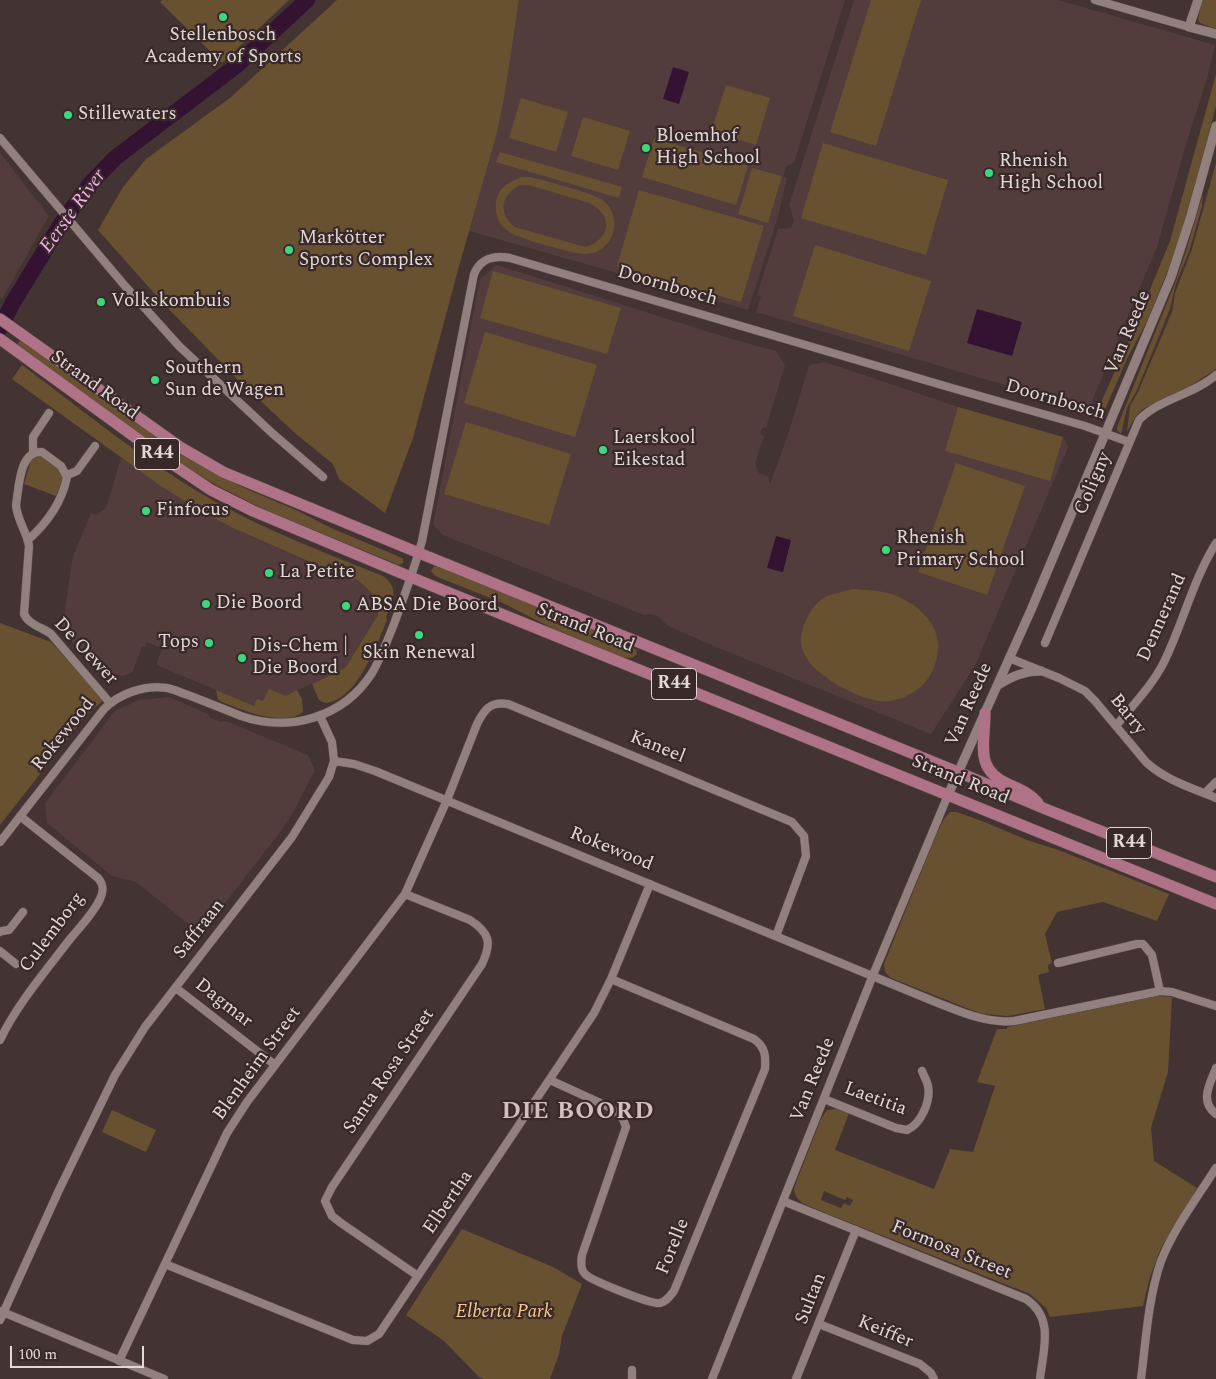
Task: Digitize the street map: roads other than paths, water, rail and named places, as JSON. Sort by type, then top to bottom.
[{"type":"main road","name":"Strand Road","points":[[0,319],[180,447],[223,472],[1216,877]]},
{"type":"main road","name":"Strand Road","points":[[0,339],[168,461],[211,490],[253,511],[411,578],[1216,904]]},
{"type":"main road","points":[[985,713],[984,754],[987,768],[992,775],[1034,798],[1043,808]]},
{"type":"street","points":[[1095,0],[1216,34]]},
{"type":"street","points":[[1189,27],[1198,0]]},
{"type":"street","name":"Van Reede","points":[[712,1379],[873,976],[948,795],[1010,658],[1171,277],[1191,216],[1216,126]]},
{"type":"street","points":[[0,138],[125,286],[179,346],[272,433],[323,477]]},
{"type":"street","name":"Doornbosch","points":[[411,578],[419,553],[474,274],[482,261],[491,257],[510,258],[1105,432],[1129,442]]},
{"type":"street","name":"Coligny","points":[[1045,643],[1135,426],[1144,414],[1195,390],[1216,376]]},
{"type":"street","name":"De Oewer","points":[[50,413],[33,437],[33,453],[25,460],[16,505],[16,513],[28,540],[28,577],[24,610],[26,618],[51,634],[110,703]]},
{"type":"street","points":[[66,475],[77,471],[95,446]]},
{"type":"street","points":[[28,540],[42,527],[51,515],[66,482],[66,475],[61,466],[48,455],[37,452],[33,453]]},
{"type":"street","name":"Dennerand","points":[[1116,726],[1151,682],[1164,661],[1204,566],[1216,543]]},
{"type":"street","points":[[334,762],[332,742],[320,716],[329,713],[350,698],[371,674],[385,646],[411,578]]},
{"type":"street","name":"Barry","points":[[1010,658],[1070,682],[1085,691],[1141,757],[1155,770],[1168,778],[1216,798]]},
{"type":"street","points":[[998,685],[1021,673],[1041,671]]},
{"type":"street","name":"Rokewood","points":[[0,842],[110,703],[128,693],[149,687],[168,688],[243,716],[267,722],[293,722],[320,716]]},
{"type":"street","name":"Kaneel","points":[[447,800],[482,714],[492,704],[500,703],[517,708],[788,818],[799,828],[804,836],[806,856],[776,936]]},
{"type":"street","name":"Rokewood","points":[[334,762],[363,767],[447,800],[964,1013],[1007,1022],[1160,991]]},
{"type":"street","name":"Saffraan","points":[[1,1315],[100,1102],[132,1047],[292,837],[326,783],[334,762]]},
{"type":"street","points":[[1204,793],[1216,782]]},
{"type":"street","name":"Blenheim Street","points":[[119,1361],[227,1134],[247,1102],[405,894],[447,800]]},
{"type":"street","name":"Culemborg","points":[[0,1040],[19,1006],[88,916],[103,891],[103,886],[98,878],[20,816]]},
{"type":"street","name":"Elbertha","points":[[165,1264],[353,1340],[361,1342],[374,1338],[379,1334],[594,1013],[611,979],[650,884]]},
{"type":"street","name":"Santa Rosa Street","points":[[405,894],[470,920],[479,926],[487,938],[488,952],[476,973],[332,1187],[325,1201],[332,1216],[418,1276]]},
{"type":"street","points":[[0,932],[2,930],[9,930],[23,912]]},
{"type":"street","points":[[1058,963],[1136,944],[1143,944],[1152,955],[1160,991],[1188,996],[1216,1006]]},
{"type":"street","points":[[0,951],[16,964]]},
{"type":"street","name":"Forelle","points":[[550,1080],[611,1108],[623,1119],[626,1127],[582,1255],[581,1265],[583,1271],[591,1278],[650,1303],[665,1301],[674,1291],[766,1069],[765,1051],[754,1038],[611,979]]},
{"type":"street","name":"Dagmar","points":[[176,988],[275,1065]]},
{"type":"street","points":[[1216,1068],[1206,1094],[1209,1106],[1216,1114]]},
{"type":"street","name":"Laetitia","points":[[824,1099],[896,1128],[907,1130],[915,1125],[926,1105],[928,1086],[922,1071]]},
{"type":"street","points":[[1141,1379],[1151,1301],[1162,1261],[1178,1228],[1216,1168]]},
{"type":"street","name":"Formosa Street","points":[[783,1201],[1026,1299],[1035,1305],[1042,1314],[1045,1323],[1040,1379]]},
{"type":"street","name":"Sultan","points":[[796,1379],[856,1230]]},
{"type":"street","points":[[1,1315],[164,1379]]},
{"type":"street","name":"Keiffer","points":[[819,1324],[920,1364],[931,1373],[934,1379]]},
{"type":"street","points":[[632,1370],[632,1379]]},
{"type":"waterway","name":"Eerste River","points":[[0,328],[12,304],[61,224],[90,184],[115,158],[236,66],[307,0]]},
{"type":"place","name":"Stellenbosch Academy of Sports","points":[[223,17]]},
{"type":"place","name":"Stillewaters","points":[[68,115]]},
{"type":"place","name":"Bloemhof High School","points":[[646,148]]},
{"type":"place","name":"Rhenish High School","points":[[989,173]]},
{"type":"place","name":"Markötter Sports Complex","points":[[289,250]]},
{"type":"place","name":"Volkskombuis","points":[[101,302]]},
{"type":"place","name":"Southern Sun de Wagen","points":[[155,380]]},
{"type":"place","name":"Laerskool Eikestad","points":[[603,450]]},
{"type":"place","name":"Finfocus","points":[[146,511]]},
{"type":"place","name":"Rhenish Primary School","points":[[886,550]]},
{"type":"place","name":"La Petite","points":[[269,573]]},
{"type":"place","name":"Die Boord","points":[[206,604]]},
{"type":"place","name":"ABSA Die Boord","points":[[346,606]]},
{"type":"place","name":"Skin Renewal","points":[[419,635]]},
{"type":"place","name":"Tops","points":[[209,643]]},
{"type":"place","name":"Dis-Chem | Die Boord","points":[[242,658]]},
{"type":"district","name":"DIE BOORD","points":[[578,1113]]},
{"type":"park label","name":"Elberta Park","points":[[504,1313]]}]
